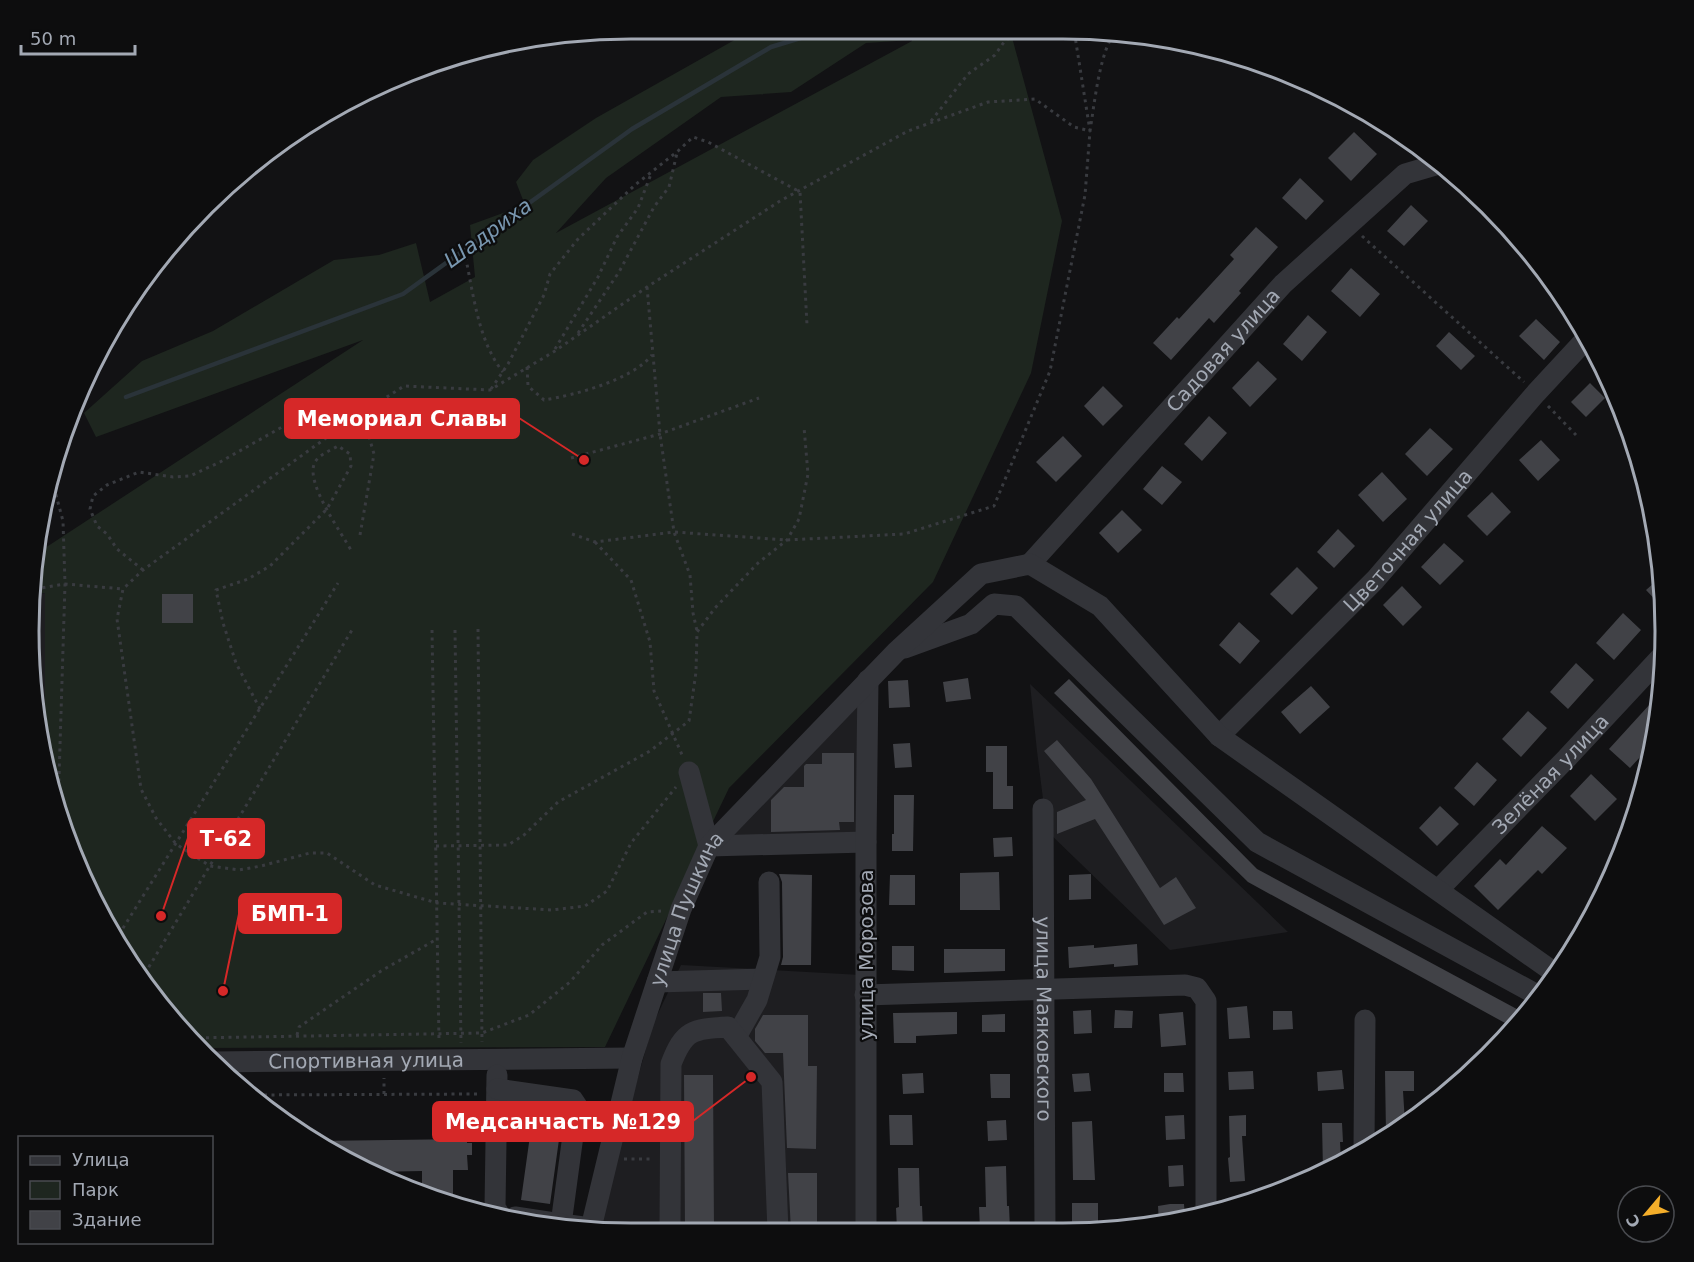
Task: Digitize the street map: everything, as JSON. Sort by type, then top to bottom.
[{"type":"street","name":"Садовая улица","points":[[1030,564],[1283,285],[1405,174],[1430,167]]},
{"type":"street","name":"Цветочная улица","points":[[1219,736],[1375,580],[1536,393],[1581,344]]},
{"type":"street","name":"улица Пушкина","points":[[593,1222],[632,1058],[681,909],[709,846],[896,652],[981,574],[1030,564]]},
{"type":"street","points":[[1030,564],[1100,606],[1219,736],[1549,968]]},
{"type":"street","points":[[896,652],[971,624],[994,604],[1016,606],[1257,842],[1532,992]]},
{"type":"street","name":"Зелёная улица","points":[[1439,889],[1567,758],[1654,664]]},
{"type":"street","name":"улица Морозова","points":[[866,1223],[865,995],[868,680]]},
{"type":"street","points":[[689,772],[709,846],[866,842]]},
{"type":"street","name":"улица Маяковского","points":[[1043,809],[1045,1223]]},
{"type":"street","points":[[736,1037],[758,1000],[770,957],[769,882]]},
{"type":"street","points":[[657,982],[763,979]]},
{"type":"street","points":[[865,995],[1185,985],[1197,988],[1206,1001],[1206,1205]]},
{"type":"street","points":[[1364,1141],[1365,1020]]},
{"type":"street","points":[[670,1223],[671,1064],[679,1043],[687,1036],[704,1029],[728,1027],[772,1082],[778,1223]]},
{"type":"street","name":"Спортивная улица","points":[[225,1062],[632,1058]]},
{"type":"street","points":[[490,1059],[495,1207]]},
{"type":"street","points":[[491,1091],[576,1102],[562,1219]]},
{"type":"path","points":[[930,123],[968,74],[995,55],[1008,39]]},
{"type":"path","points":[[1075,39],[1090,130]]},
{"type":"path","points":[[572,534],[595,542],[674,532],[787,540],[904,534],[994,506],[1050,370],[1085,195],[1090,130],[1109,41]]},
{"type":"path","points":[[595,542],[631,580],[650,642],[654,692],[689,772],[631,843],[607,891],[585,906],[552,910],[437,903],[375,885],[327,853],[310,853],[261,867],[239,870],[210,866],[176,844],[156,818],[141,789],[117,619],[123,589],[143,570],[351,420],[404,386],[490,390],[555,351],[647,287],[780,201],[800,192],[908,130],[988,102],[1035,99],[1074,127],[1090,130]]},
{"type":"path","points":[[490,390],[503,372],[544,295],[550,274],[578,240],[635,185],[693,137],[708,142],[800,192]]},
{"type":"path","points":[[577,334],[619,272],[654,207],[669,186],[678,151]]},
{"type":"path","points":[[555,351],[598,277],[617,237],[638,208],[652,172]]},
{"type":"path","points":[[800,192],[807,325]]},
{"type":"path","points":[[1349,225],[1536,393],[1576,435]]},
{"type":"path","points":[[464,250],[481,326],[493,360],[503,372]]},
{"type":"path","points":[[436,846],[508,845],[524,835],[558,802],[650,751],[690,721],[696,672],[697,632],[690,575],[674,532],[660,434],[647,287]]},
{"type":"path","points":[[527,367],[528,386],[544,400],[576,394],[615,380],[648,360],[653,354]]},
{"type":"path","points":[[571,458],[660,434],[759,398]]},
{"type":"path","points":[[143,570],[117,549],[107,534],[97,526],[90,509],[93,496],[107,485],[139,472],[173,477],[190,476],[291,422],[325,411],[366,426],[374,454],[360,535]]},
{"type":"path","points":[[697,632],[758,563],[787,540],[800,519],[808,474],[804,427]]},
{"type":"path","points":[[260,709],[236,663],[223,623],[216,590],[248,579],[270,566],[327,509],[351,465],[350,454],[338,446],[315,462],[312,472],[316,490],[327,509],[352,552]]},
{"type":"path","points":[[55,493],[63,521],[65,584],[59,783]]},
{"type":"path","points":[[121,932],[338,583]]},
{"type":"path","points":[[40,588],[65,584],[123,589]]},
{"type":"path","points":[[478,629],[482,1033],[490,1059]]},
{"type":"path","points":[[147,971],[352,630]]},
{"type":"path","points":[[432,630],[439,1060]]},
{"type":"path","points":[[455,630],[461,1060]]},
{"type":"path","points":[[201,1038],[482,1033],[529,1015],[570,982],[602,945],[647,912],[681,909]]},
{"type":"path","points":[[297,1036],[299,1027],[381,971],[438,939]]},
{"type":"path","points":[[264,1095],[491,1091]]},
{"type":"shaded area","points":[[45,593],[45,714],[40,670],[40,594]]},
{"type":"shaded area","points":[[1030,684],[1288,932],[1170,950],[1047,831]]},
{"type":"shaded area","points":[[861,704],[859,843],[718,844],[819,735]]},
{"type":"shaded area","points":[[681,965],[861,975],[868,1223],[599,1222],[653,1024]]},
{"type":"green space","points":[[736,39],[1012,39],[1062,221],[1031,373],[933,582],[729,788],[605,1047],[210,1048],[161,991],[118,927],[84,858],[70,821],[50,746],[45,714],[45,593],[40,594],[45,548],[363,340],[96,437],[84,413],[142,361],[213,331],[334,260],[379,255],[416,243],[430,302],[475,277],[470,225],[525,205],[516,182],[533,160],[596,118]],"holes":[[[912,40],[556,233],[606,178],[721,97],[791,92],[866,43]]]},
{"type":"building","points":[[1354,132],[1377,154],[1351,181],[1328,158]]},
{"type":"building","points":[[1300,178],[1324,201],[1306,220],[1282,198]]},
{"type":"building","points":[[1411,205],[1428,221],[1404,246],[1387,231]]},
{"type":"building","points":[[1256,227],[1278,247],[1214,323],[1209,318],[1171,360],[1153,343],[1177,317],[1179,319],[1234,259],[1230,255]]},
{"type":"building","points":[[1351,268],[1380,294],[1360,317],[1331,291]]},
{"type":"building","points":[[1308,315],[1327,332],[1302,361],[1283,344]]},
{"type":"building","points":[[1536,319],[1560,342],[1544,360],[1519,336]]},
{"type":"building","points":[[1449,332],[1475,356],[1461,370],[1436,346]]},
{"type":"building","points":[[1258,361],[1277,379],[1250,407],[1232,388]]},
{"type":"building","points":[[1590,383],[1605,398],[1586,417],[1571,402]]},
{"type":"building","points":[[1103,386],[1123,406],[1103,426],[1084,406]]},
{"type":"building","points":[[1209,416],[1227,433],[1202,461],[1184,444]]},
{"type":"building","points":[[1430,428],[1453,449],[1427,476],[1405,454]]},
{"type":"building","points":[[1063,436],[1082,456],[1056,482],[1036,462]]},
{"type":"building","points":[[1541,440],[1560,460],[1538,481],[1519,460]]},
{"type":"building","points":[[1162,466],[1182,482],[1162,505],[1143,489]]},
{"type":"building","points":[[1382,472],[1407,499],[1383,522],[1358,495]]},
{"type":"building","points":[[1492,492],[1511,512],[1487,536],[1467,516]]},
{"type":"building","points":[[1122,510],[1142,530],[1118,553],[1099,533]]},
{"type":"building","points":[[1338,529],[1355,546],[1334,568],[1317,552]]},
{"type":"building","points":[[1444,543],[1464,561],[1440,585],[1421,567]]},
{"type":"building","points":[[1297,567],[1318,588],[1292,615],[1270,594]]},
{"type":"building","points":[[1653,584],[1654,599],[1646,590]]},
{"type":"building","points":[[1402,586],[1422,607],[1403,626],[1383,605]]},
{"type":"building","points":[[162,594],[193,594],[193,623],[162,623]]},
{"type":"building","points":[[1623,613],[1641,630],[1614,660],[1596,643]]},
{"type":"building","points":[[1239,622],[1260,641],[1240,664],[1219,645]]},
{"type":"building","points":[[1576,663],[1594,680],[1568,709],[1550,692]]},
{"type":"building","points":[[968,678],[971,699],[946,702],[943,682]]},
{"type":"building","points":[[1069,679],[1257,869],[1518,1009],[1506,1023],[1248,882],[1054,693]]},
{"type":"building","points":[[908,680],[910,707],[889,708],[888,681]]},
{"type":"building","points":[[1311,686],[1330,707],[1300,734],[1281,712]]},
{"type":"building","points":[[1650,704],[1642,755],[1630,768],[1609,749]]},
{"type":"building","points":[[1528,711],[1547,728],[1521,757],[1502,739]]},
{"type":"building","points":[[1057,740],[1091,779],[1160,888],[1176,877],[1196,908],[1164,925],[1095,819],[1057,834],[1057,812],[1086,800],[1044,751]]},
{"type":"building","points":[[910,743],[912,767],[895,768],[893,744]]},
{"type":"building","points":[[986,746],[1007,746],[1007,786],[1013,786],[1013,809],[993,809],[993,772],[986,772]]},
{"type":"building","points":[[822,753],[854,753],[854,822],[839,822],[840,830],[771,832],[771,800],[784,787],[804,787],[804,766],[822,764]]},
{"type":"building","points":[[1477,762],[1497,780],[1474,806],[1454,788]]},
{"type":"building","points":[[1591,774],[1617,799],[1595,821],[1570,796]]},
{"type":"building","points":[[894,795],[914,795],[913,851],[892,851]]},
{"type":"building","points":[[1440,806],[1459,824],[1437,846],[1419,828]]},
{"type":"building","points":[[1542,826],[1567,848],[1542,874],[1538,870],[1498,910],[1474,886],[1500,859],[1506,865]]},
{"type":"building","points":[[1012,837],[1013,856],[994,857],[993,838]]},
{"type":"building","points":[[999,872],[1000,910],[960,910],[960,873]]},
{"type":"building","points":[[779,874],[812,875],[811,965],[781,965],[783,957],[782,882]]},
{"type":"building","points":[[1091,874],[1091,899],[1069,900],[1069,875]]},
{"type":"building","points":[[890,875],[915,875],[915,905],[889,905]]},
{"type":"building","points":[[1137,944],[1138,965],[1114,967],[1114,964],[1069,968],[1068,947],[1094,945],[1094,948]]},
{"type":"building","points":[[892,946],[914,946],[914,971],[892,970]]},
{"type":"building","points":[[944,949],[1005,949],[1005,971],[944,973]]},
{"type":"building","points":[[703,993],[721,993],[722,1011],[703,1012]]},
{"type":"building","points":[[1247,1006],[1250,1038],[1229,1039],[1227,1008]]},
{"type":"building","points":[[1091,1010],[1092,1033],[1074,1034],[1073,1011]]},
{"type":"building","points":[[1115,1010],[1133,1011],[1132,1028],[1114,1028]]},
{"type":"building","points":[[1273,1011],[1292,1011],[1293,1029],[1273,1030]]},
{"type":"building","points":[[957,1012],[957,1034],[916,1036],[916,1043],[894,1043],[893,1013]]},
{"type":"building","points":[[1183,1012],[1186,1045],[1161,1047],[1159,1014]]},
{"type":"building","points":[[1005,1014],[1005,1032],[982,1032],[982,1015]]},
{"type":"building","points":[[763,1015],[808,1015],[808,1066],[817,1066],[816,1149],[787,1148],[783,1053],[765,1053],[755,1041],[755,1029]]},
{"type":"building","points":[[1342,1070],[1344,1089],[1318,1091],[1317,1072]]},
{"type":"building","points":[[1253,1071],[1254,1089],[1229,1090],[1228,1072]]},
{"type":"building","points":[[1385,1071],[1414,1071],[1414,1091],[1403,1091],[1404,1114],[1386,1127]]},
{"type":"building","points":[[923,1073],[924,1093],[903,1094],[902,1074]]},
{"type":"building","points":[[1089,1073],[1091,1091],[1074,1092],[1072,1074]]},
{"type":"building","points":[[1164,1073],[1183,1073],[1184,1092],[1164,1092]]},
{"type":"building","points":[[990,1074],[1010,1074],[1010,1098],[991,1098]]},
{"type":"building","points":[[684,1075],[713,1075],[714,1223],[685,1223]]},
{"type":"building","points":[[534,1107],[563,1111],[550,1204],[521,1200]]},
{"type":"building","points":[[889,1115],[912,1115],[913,1145],[890,1145]]},
{"type":"building","points":[[1184,1115],[1185,1139],[1166,1140],[1165,1116]]},
{"type":"building","points":[[1246,1115],[1246,1136],[1242,1136],[1245,1181],[1230,1182],[1229,1116]]},
{"type":"building","points":[[1006,1120],[1007,1140],[988,1141],[987,1121]]},
{"type":"building","points":[[1092,1121],[1095,1180],[1073,1180],[1072,1122]]},
{"type":"building","points":[[1322,1123],[1342,1123],[1343,1142],[1340,1142],[1341,1154],[1323,1163]]},
{"type":"building","points":[[467,1139],[467,1143],[472,1143],[472,1155],[467,1155],[468,1170],[453,1170],[453,1196],[422,1185],[422,1171],[390,1172],[330,1141]]},
{"type":"building","points":[[1183,1165],[1184,1186],[1169,1187],[1168,1166]]},
{"type":"building","points":[[1006,1166],[1010,1223],[980,1223],[979,1207],[986,1207],[985,1167]]},
{"type":"building","points":[[898,1168],[919,1168],[923,1223],[897,1223],[896,1208],[899,1207]]},
{"type":"building","points":[[788,1173],[817,1173],[817,1223],[791,1223]]},
{"type":"building","points":[[1072,1203],[1098,1203],[1098,1222],[1072,1222]]},
{"type":"building","points":[[1184,1204],[1184,1210],[1159,1215],[1158,1206]]},
{"type":"waterway","name":"Шадриха","points":[[126,397],[403,294],[632,129],[771,47],[797,39]]},
{"type":"place","name":"Мемориал Славы","points":[[584,460]]},
{"type":"place","name":"Т-62","points":[[161,916]]},
{"type":"place","name":"БМП-1","points":[[223,991]]},
{"type":"place","name":"Медсанчасть №129","points":[[751,1077]]}]
